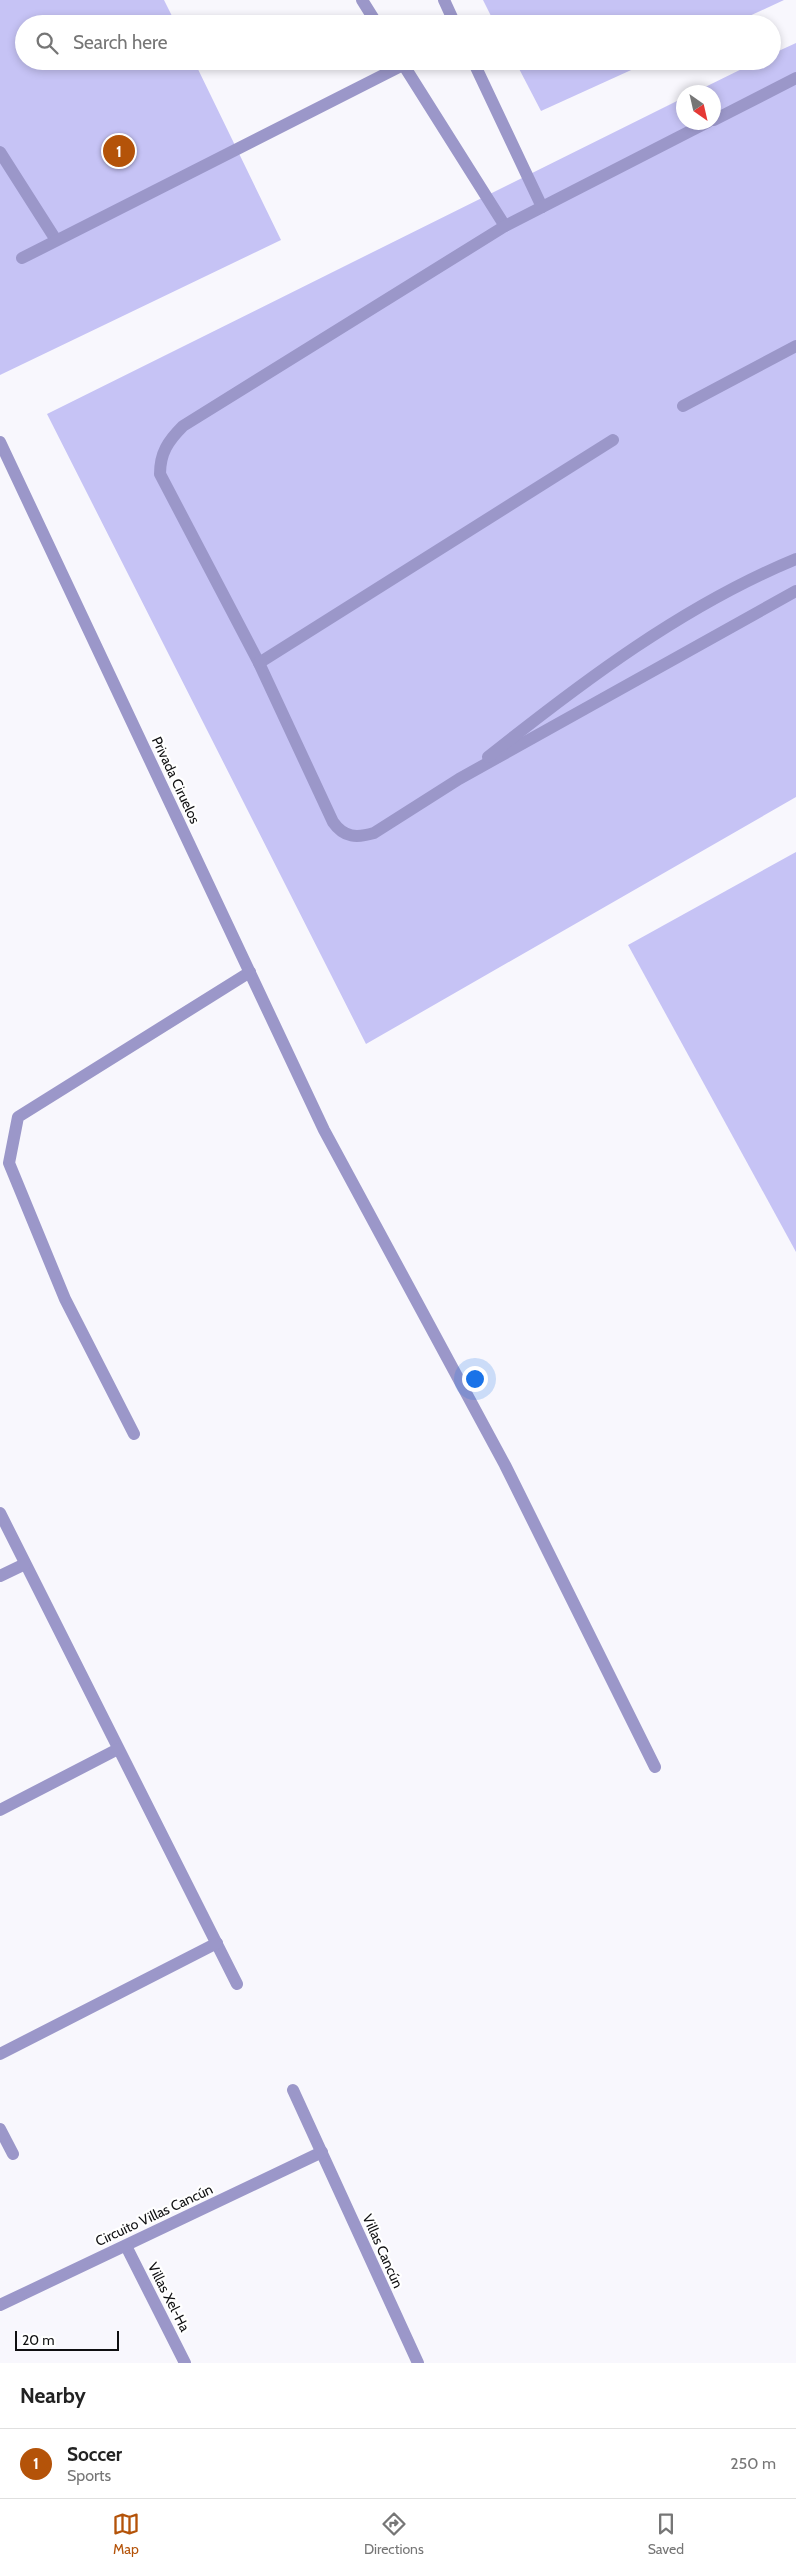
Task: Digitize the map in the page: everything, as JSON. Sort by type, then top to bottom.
[{"type":"street","points":[[362,0],[371,15]]},
{"type":"street","points":[[444,0],[451,15]]},
{"type":"street","points":[[22,258],[388,70]]},
{"type":"street","points":[[406,70],[505,226]]},
{"type":"street","points":[[477,70],[542,207]]},
{"type":"street","points":[[721,116],[796,78]]},
{"type":"street","points":[[692,130],[505,226],[183,426],[164,449],[160,460],[160,474],[259,663],[338,830],[358,838],[374,833],[459,779],[796,591]]},
{"type":"street","points":[[0,152],[56,240]]},
{"type":"street","points":[[683,406],[796,346]]},
{"type":"street","points":[[259,663],[613,440]]},
{"type":"street","name":"Privada Ciruelos","points":[[0,442],[324,1130],[506,1465],[655,1767]]},
{"type":"street","points":[[459,779],[574,688],[705,604],[796,558]]},
{"type":"street","points":[[134,1434],[65,1299],[9,1163],[18,1117],[250,972]]},
{"type":"street","points":[[0,1513],[237,1984]]},
{"type":"street","points":[[0,1576],[25,1564]]},
{"type":"street","points":[[0,1810],[118,1749]]},
{"type":"street","points":[[0,2054],[217,1943]]},
{"type":"street","name":"Villas Cancún","points":[[293,2090],[418,2363]]},
{"type":"street","points":[[0,2129],[13,2154]]},
{"type":"street","name":"Circuito Villas Cancún","points":[[0,2305],[322,2152]]},
{"type":"street","name":"Villas Xel-Ha","points":[[126,2246],[185,2363]]},
{"type":"shaded area","points":[[0,0],[164,0],[172,15],[15,15],[15,70],[198,70],[281,240],[0,375]]},
{"type":"shaded area","points":[[483,0],[784,0],[752,15],[490,15]]},
{"type":"shaded area","points":[[796,43],[796,797],[366,1044],[47,414],[676,101],[676,130],[721,130],[721,85],[709,85],[740,70],[781,70],[781,50]]},
{"type":"shaded area","points":[[520,70],[631,70],[541,111]]},
{"type":"shaded area","points":[[796,852],[796,1252],[628,945]]},
{"type":"place","name":"Soccer","points":[[119,151]]}]
